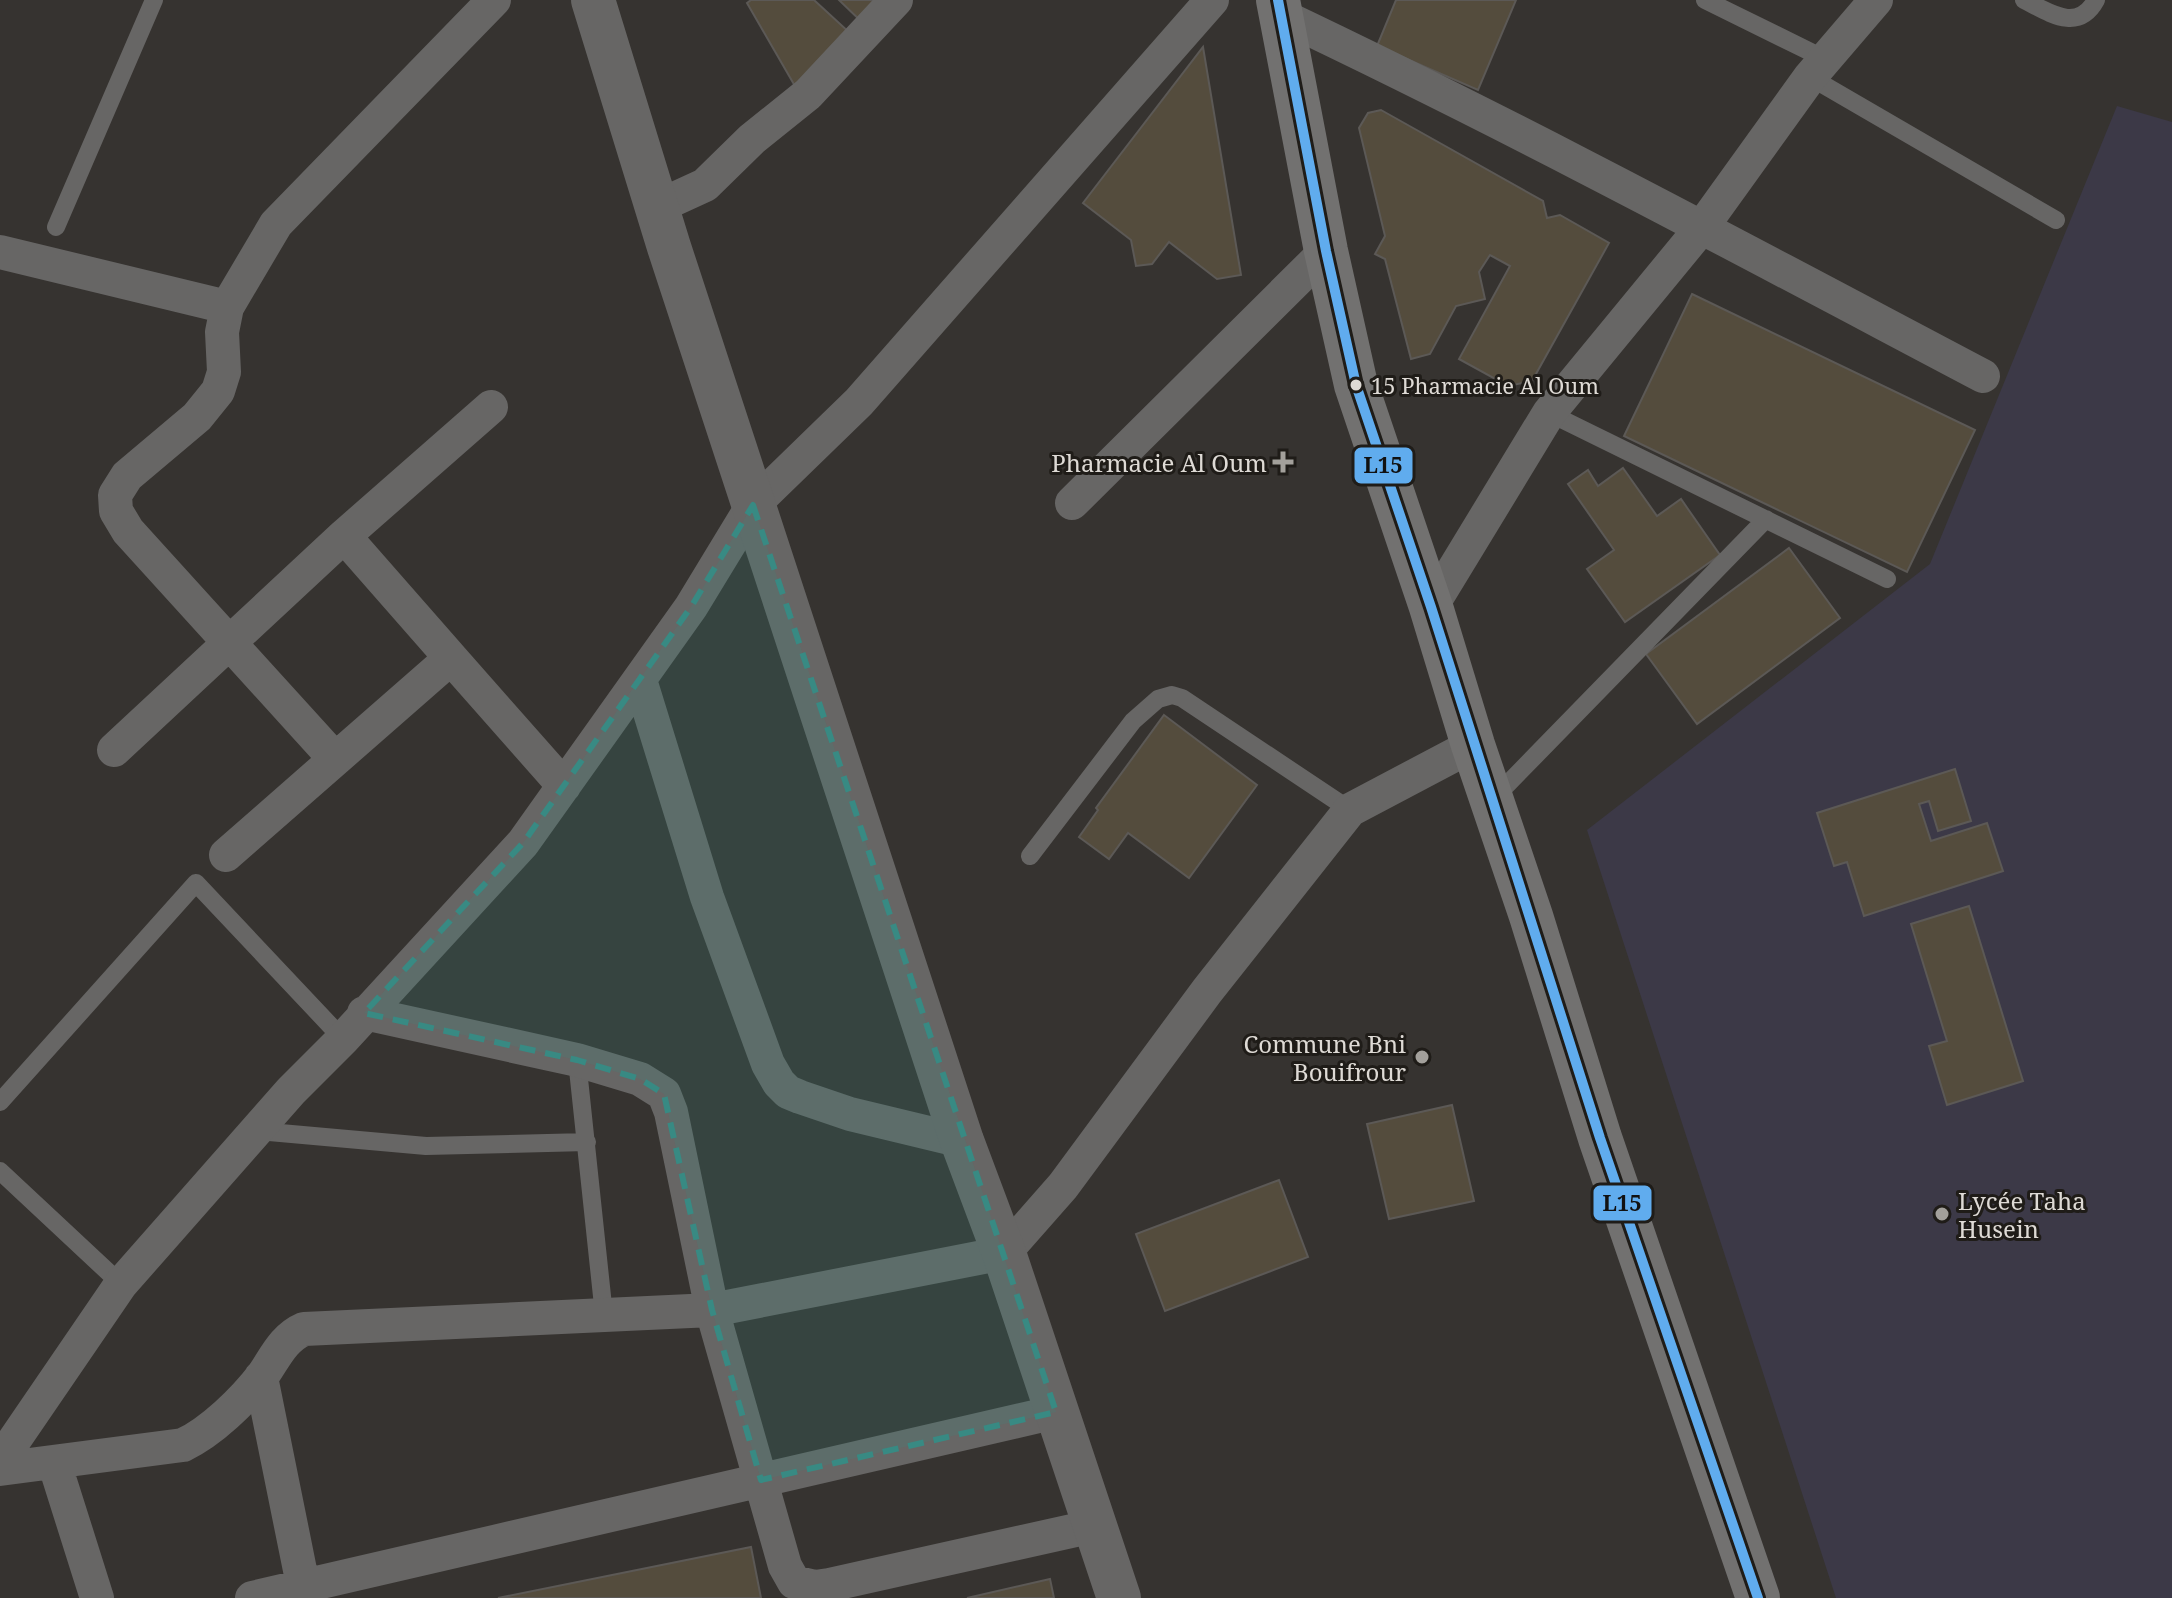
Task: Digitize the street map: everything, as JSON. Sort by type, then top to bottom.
[{"type":"main road","points":[[1279,7],[1326,251],[1356,385],[1431,607],[1600,1138],[1758,1598]]},
{"type":"street","points":[[335,759],[128,531],[116,511],[115,495],[127,476],[197,417],[218,391],[224,372],[222,332],[227,307],[276,224],[494,0]]},
{"type":"street","points":[[593,0],[753,505],[962,1141],[1004,1253],[1119,1598]]},
{"type":"street","points":[[657,207],[705,185],[752,139],[808,94],[896,0]]},
{"type":"street","points":[[1212,0],[859,402],[753,505],[691,607],[523,843],[343,1039],[291,1091],[121,1284],[1,1457],[54,1462],[183,1445],[208,1431],[261,1377],[288,1338],[304,1329],[712,1310],[1004,1253],[1063,1186],[1207,991],[1350,810],[1473,745]]},
{"type":"street","points":[[1431,607],[1549,413],[1702,227],[1818,68],[1876,0]]},
{"type":"street","points":[[1279,7],[1983,376]]},
{"type":"street","points":[[1072,503],[1326,251]]},
{"type":"street","points":[[0,252],[227,307]]},
{"type":"street","points":[[114,750],[344,536],[491,407]]},
{"type":"street","points":[[344,536],[564,786]]},
{"type":"street","points":[[226,855],[451,658]]},
{"type":"street","points":[[640,680],[707,897],[768,1064],[779,1083],[788,1092],[850,1114],[962,1141]]},
{"type":"street","points":[[364,1013],[577,1060],[656,1086],[668,1100],[712,1310],[794,1582],[810,1586],[829,1585],[1094,1526]]},
{"type":"street","points":[[261,1377],[303,1585]]},
{"type":"street","points":[[252,1598],[1056,1412]]},
{"type":"street","points":[[54,1462],[97,1598]]},
{"type":"lane","points":[[56,227],[154,0]]},
{"type":"lane","points":[[1705,0],[2056,220]]},
{"type":"lane","points":[[2024,0],[2072,19],[2083,16],[2096,0]]},
{"type":"lane","points":[[1549,413],[1887,579]]},
{"type":"lane","points":[[1492,800],[1766,519]]},
{"type":"lane","points":[[1030,856],[1133,721],[1158,699],[1172,695],[1182,698],[1350,810]]},
{"type":"lane","points":[[0,1102],[196,883],[343,1039]]},
{"type":"lane","points":[[577,1060],[604,1315]]},
{"type":"lane","points":[[258,1131],[426,1146],[587,1142]]},
{"type":"lane","points":[[0,1171],[121,1284]]},
{"type":"highlighted area","points":[[753,505],[1056,1412],[761,1480],[712,1310],[664,1094],[640,1079],[577,1060],[364,1013],[523,843],[691,607]]},
{"type":"shaded area","name":"Lycée Taha Husein","points":[[2117,106],[2172,122],[2172,1598],[1836,1598],[1587,830],[1930,564]]},
{"type":"building","points":[[751,0],[814,0],[851,34],[799,93],[747,3]]},
{"type":"building","points":[[839,0],[890,0],[866,26]]},
{"type":"building","points":[[1396,0],[1516,0],[1478,90],[1377,46]]},
{"type":"building","points":[[1203,47],[1241,275],[1217,279],[1169,242],[1152,264],[1136,266],[1131,240],[1083,203]]},
{"type":"building","points":[[1381,110],[1543,201],[1547,218],[1560,215],[1609,243],[1532,381],[1508,386],[1459,359],[1510,266],[1490,255],[1479,272],[1485,299],[1456,306],[1430,354],[1411,359],[1385,259],[1375,254],[1385,236],[1359,128],[1368,113]]},
{"type":"building","points":[[1692,294],[1975,430],[1907,572],[1624,436]]},
{"type":"building","points":[[1623,468],[1657,516],[1681,499],[1720,555],[1625,622],[1587,569],[1614,550],[1568,484],[1588,470],[1598,486]]},
{"type":"building","points":[[1789,548],[1840,618],[1697,724],[1646,654]]},
{"type":"building","points":[[1164,715],[1257,785],[1189,878],[1128,833],[1109,859],[1079,837],[1098,810],[1096,808]]},
{"type":"building","points":[[1955,769],[1971,821],[1938,831],[1929,801],[1919,804],[1931,841],[1987,823],[2003,871],[1864,916],[1847,862],[1834,866],[1817,813]]},
{"type":"building","points":[[1969,906],[2023,1081],[1947,1105],[1929,1046],[1947,1041],[1911,924]]},
{"type":"building","points":[[1452,1105],[1474,1201],[1389,1219],[1367,1124]]},
{"type":"building","points":[[1279,1180],[1308,1257],[1165,1311],[1136,1234]]},
{"type":"building","points":[[751,1547],[761,1598],[498,1598]]},
{"type":"building","points":[[1050,1579],[1054,1598],[967,1598]]},
{"type":"transit line","name":"L15","points":[[1278,0],[1326,251],[1356,385],[1431,607],[1600,1138],[1758,1598]]},
{"type":"place","name":"15 Pharmacie Al Oum","points":[[1356,385]]},
{"type":"place","name":"Pharmacie Al Oum","points":[[1283,462]]},
{"type":"place","name":"Commune Bni Bouifrour","points":[[1422,1057]]},
{"type":"place","name":"Lycée Taha Husein","points":[[1942,1214]]}]
